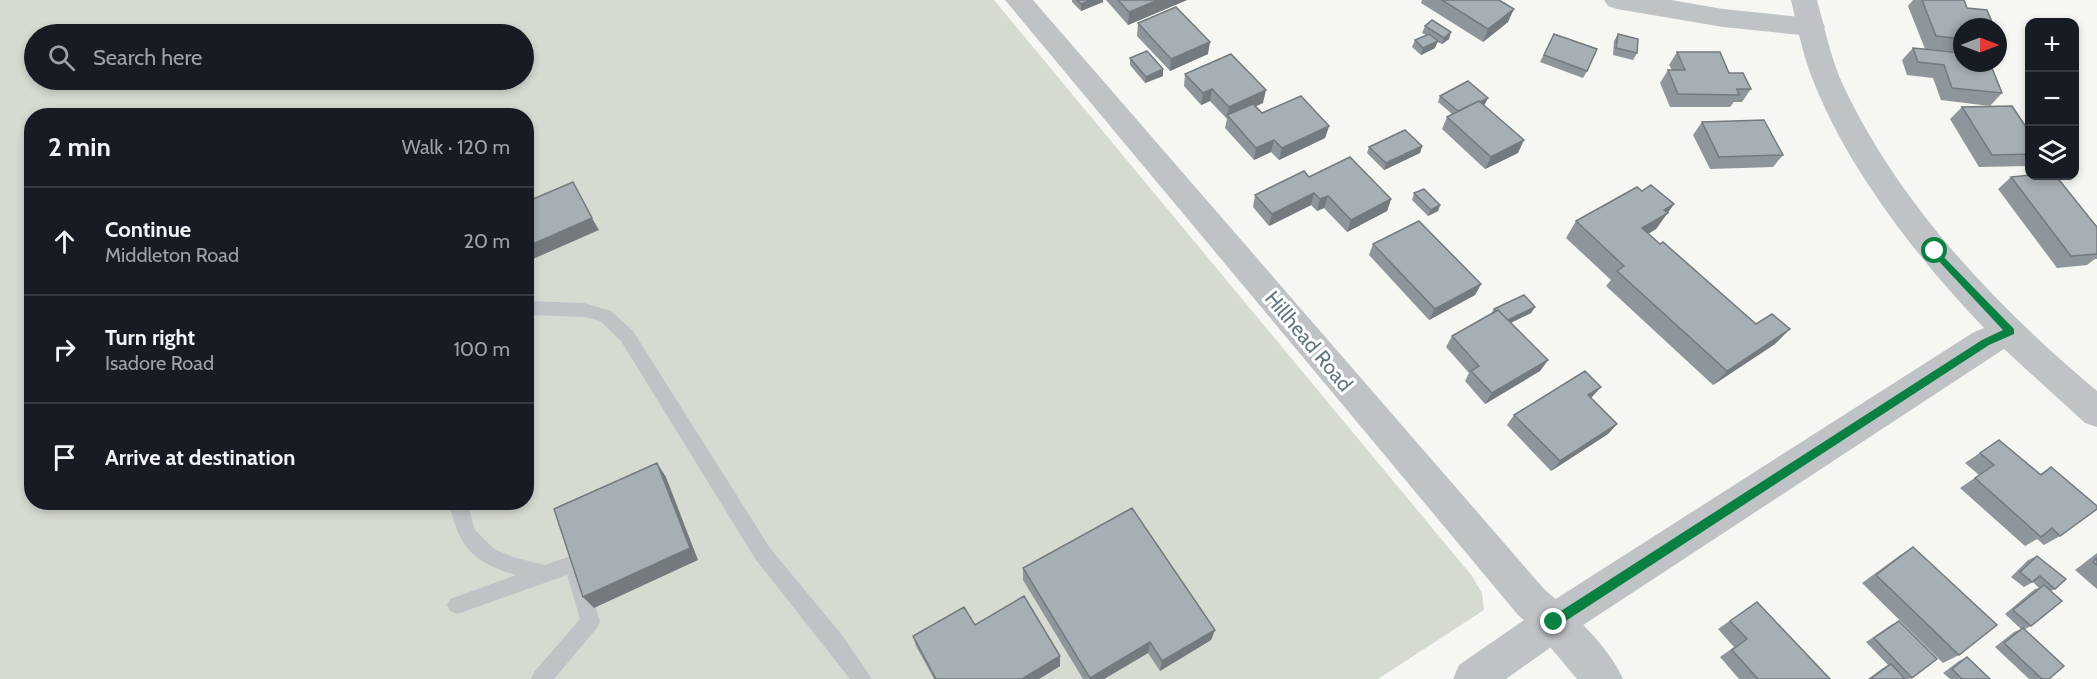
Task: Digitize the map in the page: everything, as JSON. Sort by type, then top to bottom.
[{"type":"street","name":"Hillhead Road","points":[[1018,0],[1531,602],[1554,622],[1603,679]]},
{"type":"street","points":[[1617,0],[1678,12],[1808,13],[1829,85],[1869,160],[1935,251],[2010,332],[2067,387],[2097,412]]},
{"type":"street","points":[[1473,679],[1554,622],[1986,342],[2010,332]]},
{"type":"lane","points":[[534,308],[584,310],[605,316],[627,336],[763,554],[835,642],[862,679]]},
{"type":"lane","points":[[459,510],[461,520],[475,548],[499,562],[546,574]]},
{"type":"lane","points":[[457,605],[573,564],[590,621],[541,679]]},
{"type":"shaded area","points":[[0,0],[994,0],[1472,576],[1482,593],[1484,610],[1378,679],[0,679]]},
{"type":"building","points":[[1077,0],[1091,0],[1081,4]]},
{"type":"building","points":[[1118,0],[1158,0],[1129,12]]},
{"type":"building","points":[[1442,0],[1499,0],[1514,9],[1488,29]]},
{"type":"building","points":[[1922,0],[1964,0],[1967,8],[1987,10],[1990,18],[1953,18],[1953,38],[1936,36]]},
{"type":"building","points":[[1176,7],[1210,42],[1171,59],[1138,23]]},
{"type":"building","points":[[1432,20],[1451,32],[1444,38],[1425,26]]},
{"type":"building","points":[[1429,34],[1438,41],[1423,48],[1415,40]]},
{"type":"building","points":[[1554,34],[1597,49],[1587,71],[1544,55]]},
{"type":"building","points":[[1618,34],[1638,39],[1637,53],[1616,48]]},
{"type":"building","points":[[1913,48],[1953,52],[1953,72],[1994,72],[2002,93],[1952,88],[1944,65],[1918,62]]},
{"type":"building","points":[[1147,51],[1163,69],[1146,77],[1130,58]]},
{"type":"building","points":[[1677,52],[1720,52],[1729,73],[1743,73],[1751,89],[1737,89],[1739,95],[1678,94],[1668,70],[1685,70]]},
{"type":"building","points":[[1231,54],[1266,90],[1229,107],[1212,89],[1203,93],[1185,74]]},
{"type":"building","points":[[1468,81],[1488,98],[1458,111],[1440,96]]},
{"type":"building","points":[[1301,96],[1329,126],[1282,148],[1274,140],[1256,148],[1227,115],[1253,104],[1262,113]]},
{"type":"building","points":[[1479,101],[1524,140],[1491,157],[1447,117]]},
{"type":"building","points":[[2012,106],[2025,126],[2025,154],[1992,155],[1962,107]]},
{"type":"building","points":[[1764,120],[1783,155],[1719,157],[1702,122]]},
{"type":"building","points":[[1405,130],[1422,146],[1386,163],[1369,147]]},
{"type":"building","points":[[1350,157],[1391,199],[1351,220],[1328,196],[1320,199],[1314,193],[1272,214],[1255,195],[1304,171],[1309,177]]},
{"type":"building","points":[[2025,176],[2025,180],[2059,180],[2097,226],[2097,254],[2071,256],[2011,177]]},
{"type":"building","points":[[573,182],[592,218],[534,243],[534,199]]},
{"type":"building","points":[[1651,185],[1674,204],[1664,210],[1668,213],[1642,228],[1660,244],[1663,242],[1756,324],[1772,314],[1790,329],[1727,371],[1617,271],[1624,266],[1576,221],[1637,187],[1642,191]]},
{"type":"building","points":[[1424,189],[1440,205],[1431,210],[1414,193]]},
{"type":"building","points":[[1419,221],[1481,284],[1435,309],[1373,244]]},
{"type":"building","points":[[1524,295],[1535,307],[1508,320],[1494,309]]},
{"type":"building","points":[[1498,310],[1548,360],[1492,393],[1471,371],[1479,366],[1452,336]]},
{"type":"building","points":[[1585,371],[1601,387],[1588,395],[1617,424],[1560,461],[1514,415]]},
{"type":"building","points":[[1999,440],[2041,475],[2051,467],[2097,506],[2097,509],[2060,536],[2052,528],[2041,537],[1975,478],[1994,465],[1980,453]]},
{"type":"building","points":[[657,463],[690,548],[583,597],[554,509]]},
{"type":"building","points":[[1132,508],[1215,630],[1162,661],[1150,642],[1090,678],[1023,568]]},
{"type":"building","points":[[1913,547],[1997,625],[1959,655],[1876,575]]},
{"type":"building","points":[[2037,556],[2066,579],[2055,589],[2040,576],[2032,582],[2020,572]]},
{"type":"building","points":[[2044,585],[2062,601],[2031,626],[2013,610]]},
{"type":"building","points":[[1024,596],[1060,656],[1022,679],[936,679],[913,636],[964,607],[975,625]]},
{"type":"building","points":[[1757,602],[1830,679],[1758,679],[1732,650],[1747,639],[1730,621]]},
{"type":"building","points":[[1899,621],[1937,659],[1912,678],[1874,638]]},
{"type":"building","points":[[2023,628],[2064,666],[2049,679],[2042,679],[2004,643]]},
{"type":"building","points":[[1967,657],[1990,679],[1962,679],[1952,669]]},
{"type":"building","points":[[1891,664],[1905,679],[1870,679]]},
{"type":"route","points":[[1554,622],[1986,342],[2010,332],[1976,298],[1935,251]]}]
